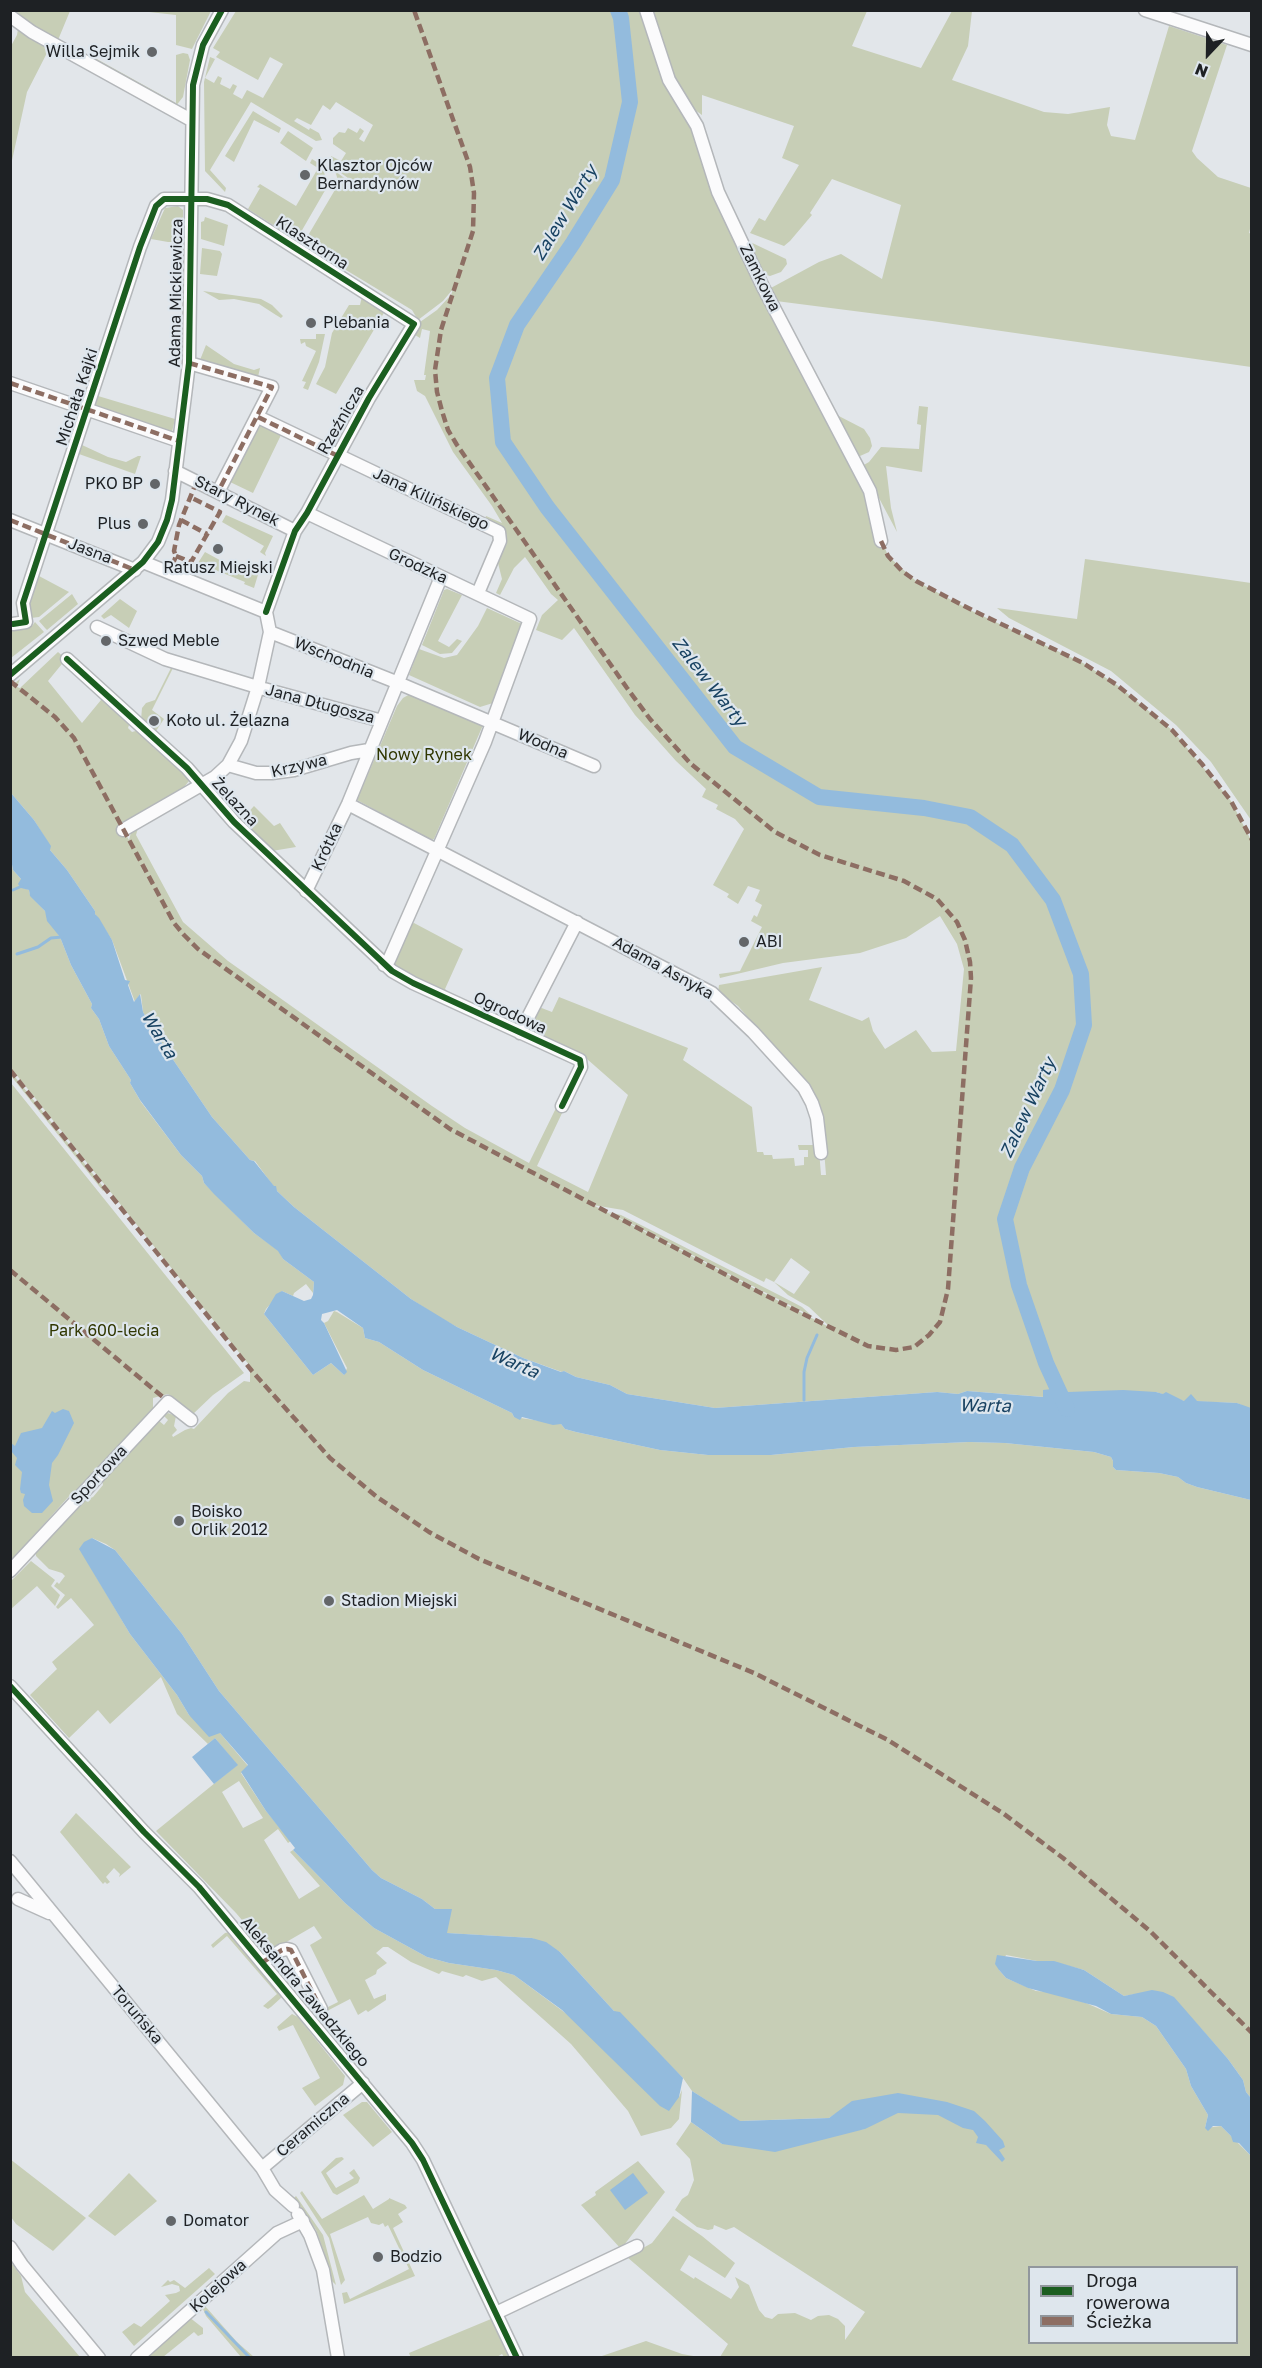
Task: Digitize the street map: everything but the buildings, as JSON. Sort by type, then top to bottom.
[{"type":"street","name":"Adama Mickiewicza","points":[[14,672],[139,566],[154,548],[165,527],[171,506],[189,363],[193,85],[199,56],[207,35],[222,10]]},
{"type":"street","name":"Zamkowa","points":[[646,10],[669,80],[697,126],[718,192],[763,287],[870,491],[881,541]]},
{"type":"street","points":[[1145,10],[1251,45]]},
{"type":"street","points":[[10,16],[32,32],[191,120]]},
{"type":"street","name":"Klasztorna","points":[[191,198],[207,199],[228,205],[414,324]]},
{"type":"street","name":"Michała Kajki","points":[[13,624],[26,622],[23,603],[140,247],[156,206],[164,199],[191,198]]},
{"type":"street","name":"Rzeźnicza","points":[[295,531],[307,513],[336,455],[414,324]]},
{"type":"street","points":[[189,363],[272,387],[218,492]]},
{"type":"street","points":[[10,383],[179,441]]},
{"type":"street","points":[[258,417],[336,455]]},
{"type":"street","name":"Jana Kilińskiego","points":[[336,455],[499,532],[500,541],[478,593]]},
{"type":"street","name":"Stary Rynek","points":[[175,471],[295,531],[267,612]]},
{"type":"street","name":"Grodzka","points":[[307,513],[530,619],[493,723]]},
{"type":"street","name":"Jasna","points":[[10,520],[139,566]]},
{"type":"street","points":[[123,830],[215,777],[228,765],[241,741],[258,687],[270,632],[267,612],[139,566]]},
{"type":"street","points":[[437,850],[348,804],[441,577]]},
{"type":"street","name":"Jana Długosza","points":[[97,627],[165,659],[382,721]]},
{"type":"street","name":"Wschodnia","points":[[270,632],[398,683]]},
{"type":"street","name":"Żelazna","points":[[67,659],[187,768],[228,816],[384,965]]},
{"type":"street","points":[[384,965],[389,960],[493,723],[398,683]]},
{"type":"street","name":"Wodna","points":[[493,723],[594,766]]},
{"type":"street","name":"Krzywa","points":[[228,765],[256,773],[272,773],[294,770],[369,750]]},
{"type":"street","name":"Krótka","points":[[306,891],[348,804]]},
{"type":"street","name":"Adama Asnyka","points":[[437,850],[702,986],[723,1002],[804,1088],[817,1118],[821,1153]]},
{"type":"street","points":[[520,1033],[577,922]]},
{"type":"street","name":"Ogrodowa","points":[[384,965],[403,978],[581,1061],[562,1106]]},
{"type":"street","name":"Sportowa","points":[[10,1571],[168,1402],[190,1420]]},
{"type":"street","name":"Aleksandra Zawadzkiego","points":[[10,1686],[134,1821],[199,1887],[363,2083],[423,2160],[517,2358]]},
{"type":"street","name":"Toruńska","points":[[10,1861],[263,2169],[287,2192],[303,2221],[323,2270],[338,2358]]},
{"type":"street","points":[[14,1902],[32,1887]]},
{"type":"street","points":[[14,1902],[56,1917]]},
{"type":"street","points":[[263,1962],[282,1950],[287,1948],[291,1950],[321,2009]]},
{"type":"street","name":"Ceramiczna","points":[[263,2169],[363,2083]]},
{"type":"street","name":"Kolejowa","points":[[137,2358],[277,2233],[303,2221]]},
{"type":"street","points":[[496,2313],[636,2246]]},
{"type":"street","points":[[10,2247],[22,2265],[99,2358]]},
{"type":"green space","points":[[15,11],[70,11],[58,40],[18,18]]},
{"type":"green space","points":[[140,11],[211,11],[192,49],[176,45],[176,15]]},
{"type":"green space","points":[[236,11],[642,11],[690,117],[702,154],[865,488],[888,556],[916,581],[972,611],[1083,663],[1117,685],[1172,730],[1231,801],[1251,840],[1250,1409],[1237,1403],[1184,1401],[1156,1392],[1067,1392],[1061,1388],[1044,1397],[967,1391],[958,1394],[937,1392],[715,1408],[627,1394],[610,1385],[576,1377],[523,1358],[457,1327],[411,1299],[294,1207],[277,1191],[255,1161],[250,1160],[212,1117],[155,1033],[143,1012],[140,994],[135,1002],[112,940],[95,911],[67,870],[50,850],[50,846],[34,820],[11,793],[10,687],[20,679],[17,687],[20,688],[58,652],[66,659],[48,681],[82,723],[101,700],[105,700],[130,722],[128,728],[132,732],[139,730],[155,744],[153,747],[160,753],[164,752],[185,771],[189,781],[184,787],[122,828],[129,840],[132,829],[138,828],[136,835],[183,922],[228,961],[432,1106],[465,1128],[529,1163],[557,1106],[563,1111],[537,1166],[588,1192],[628,1095],[587,1059],[531,1032],[530,1025],[539,1007],[552,1012],[559,997],[688,1048],[683,1060],[752,1107],[757,1152],[772,1155],[773,1159],[794,1158],[795,1166],[804,1165],[804,1157],[808,1157],[808,1150],[799,1150],[798,1145],[813,1145],[819,1150],[821,1175],[826,1175],[821,1111],[811,1090],[738,1006],[718,992],[719,985],[822,967],[809,1000],[862,1021],[869,1017],[873,1031],[885,1049],[916,1030],[932,1052],[956,1051],[964,969],[957,944],[940,916],[906,938],[860,953],[783,963],[720,978],[719,974],[740,971],[762,927],[751,921],[754,915],[757,917],[762,905],[755,901],[760,890],[748,886],[738,904],[727,897],[729,894],[713,885],[744,829],[735,819],[716,809],[718,805],[702,797],[706,789],[676,761],[635,715],[574,628],[562,640],[536,630],[542,615],[558,600],[551,594],[525,557],[514,568],[500,595],[496,593],[502,579],[498,563],[507,543],[506,533],[485,519],[486,516],[502,523],[453,452],[425,396],[417,391],[414,380],[425,380],[430,331],[422,329],[420,338],[415,335],[415,332],[420,322],[437,310],[450,296],[448,304],[453,289],[443,301],[418,320],[412,310],[303,244],[339,183],[335,171],[360,190],[362,188],[334,168],[331,156],[341,161],[346,153],[333,144],[333,138],[339,132],[345,133],[348,128],[357,133],[360,128],[364,131],[359,139],[364,142],[373,125],[336,102],[330,110],[323,105],[311,125],[297,118],[294,121],[319,133],[322,140],[316,141],[251,102],[210,170],[226,188],[225,192],[205,171],[204,82],[210,57],[215,59],[205,78],[214,83],[218,76],[222,78],[220,84],[230,89],[233,84],[237,86],[233,94],[242,99],[247,90],[263,98],[283,64],[270,57],[258,80],[216,57],[220,52],[213,48]],"holes":[[[593,1205],[623,1210],[764,1282],[766,1278],[774,1282],[788,1295],[809,1307],[831,1328]],[[791,1258],[810,1272],[794,1294],[774,1282]]]},
{"type":"green space","points":[[650,11],[867,11],[852,46],[921,68],[952,11],[972,11],[968,46],[952,80],[1044,112],[1068,114],[1110,107],[1107,125],[1111,136],[1135,140],[1169,26],[1227,45],[1192,151],[1218,177],[1251,188],[1249,233],[1252,234],[1251,367],[776,301],[769,289],[819,262],[841,254],[882,279],[901,205],[832,179],[810,213],[812,215],[784,246],[750,233],[759,218],[765,221],[799,165],[782,158],[794,126],[702,95],[702,115],[695,110],[689,105],[673,78]]},
{"type":"green space","points":[[18,29],[50,47],[27,92],[11,165],[11,46]]},
{"type":"green space","points":[[188,54],[190,60],[183,97],[175,107],[95,62],[95,58],[176,103],[176,55]]},
{"type":"green space","points":[[253,111],[281,128],[279,133],[254,120],[234,162],[225,156]]},
{"type":"green space","points":[[288,131],[313,148],[306,161],[280,143]]},
{"type":"green space","points":[[312,159],[323,166],[327,187],[301,232],[292,237],[248,209],[260,184],[296,206],[317,170],[321,170],[310,163]]},
{"type":"green space","points":[[178,206],[183,210],[183,242],[151,239],[165,208]]},
{"type":"green space","points":[[205,217],[228,225],[224,246],[201,239],[201,222]]},
{"type":"green space","points":[[746,240],[786,259],[787,264],[781,272],[770,276],[761,273]]},
{"type":"green space","points":[[202,248],[220,251],[222,254],[217,276],[200,274]]},
{"type":"green space","points":[[203,291],[261,299],[272,305],[283,316],[281,318],[259,304],[234,299],[219,300]]},
{"type":"green space","points":[[362,296],[385,311],[336,394],[316,384],[325,367],[332,333],[349,305],[360,305]]},
{"type":"green space","points":[[316,334],[325,334],[319,362],[308,390],[303,388],[306,382],[302,381],[316,351],[306,346],[305,342],[301,344],[300,339],[316,339]]},
{"type":"green space","points":[[206,345],[234,364],[254,370],[260,368],[258,377],[200,360]]},
{"type":"green space","points":[[98,396],[175,419],[172,432],[94,407]]},
{"type":"green space","points":[[919,406],[928,407],[922,472],[886,466],[891,508],[897,532],[862,466],[869,462],[881,447],[919,449],[921,425],[917,424]]},
{"type":"green space","points":[[833,413],[864,429],[872,446],[869,452],[860,456],[853,452]]},
{"type":"green space","points":[[259,424],[281,435],[253,493],[228,481]]},
{"type":"green space","points":[[82,445],[108,457],[126,462],[141,456],[135,474],[79,454]]},
{"type":"green space","points":[[226,515],[273,536],[265,553],[266,556],[260,552],[264,546],[222,522]]},
{"type":"green space","points":[[205,552],[247,575],[253,565],[260,568],[254,588],[244,584],[245,582],[198,563]]},
{"type":"green space","points":[[1085,559],[1251,583],[1251,820],[1211,762],[1176,725],[1111,671],[1009,618],[997,608],[1077,619]]},
{"type":"green space","points":[[39,576],[69,592],[39,617],[31,618],[29,607]]},
{"type":"green space","points":[[444,590],[462,595],[438,641],[449,647],[457,639],[462,641],[452,653],[440,654],[422,645]]},
{"type":"green space","points":[[72,594],[78,604],[47,630],[39,621]]},
{"type":"green space","points":[[120,599],[137,611],[129,628],[111,615],[104,619],[101,616]]},
{"type":"green space","points":[[487,608],[522,624],[493,703],[480,707],[409,675],[419,649],[444,658],[457,655],[478,626]]},
{"type":"green space","points":[[35,622],[44,632],[11,658],[11,627],[32,626]]},
{"type":"green space","points":[[174,666],[152,710],[164,719],[156,731],[146,721],[144,724],[141,720],[142,708],[146,703],[155,700]]},
{"type":"green space","name":"Nowy Rynek","points":[[410,694],[483,725],[434,839],[431,840],[357,800],[397,706],[403,698]]},
{"type":"green space","points":[[254,806],[274,826],[280,823],[296,847],[272,851],[265,846],[242,819]]},
{"type":"green space","points":[[11,859],[13,870],[21,879],[21,887],[29,890],[30,895],[45,911],[60,937],[71,965],[92,1004],[91,1008],[99,1019],[109,1046],[131,1080],[130,1083],[141,1102],[181,1155],[202,1176],[204,1183],[254,1233],[279,1251],[283,1259],[314,1282],[313,1293],[306,1284],[293,1296],[282,1291],[264,1314],[313,1375],[331,1363],[344,1375],[347,1368],[324,1323],[334,1311],[363,1328],[365,1338],[379,1342],[423,1370],[512,1413],[514,1417],[561,1424],[565,1429],[576,1432],[660,1450],[708,1455],[771,1455],[854,1447],[969,1442],[1005,1443],[1094,1452],[1111,1457],[1116,1470],[1159,1473],[1178,1477],[1197,1487],[1251,1500],[1251,2098],[1246,2092],[1243,2080],[1228,2059],[1196,2023],[1136,1994],[1124,1996],[1084,1970],[1054,1962],[1006,1955],[999,1970],[1006,1978],[1036,1991],[1049,1992],[1086,2003],[1111,2014],[1142,2017],[1156,2026],[1186,2069],[1191,2086],[1208,2115],[1205,2128],[1221,2126],[1251,2156],[1251,2357],[720,2357],[728,2344],[627,2257],[652,2243],[673,2216],[735,2263],[725,2278],[689,2255],[680,2270],[731,2299],[739,2287],[735,2277],[749,2285],[759,2310],[765,2317],[772,2319],[778,2314],[795,2313],[811,2320],[818,2316],[829,2315],[838,2319],[845,2326],[845,2340],[865,2312],[734,2227],[726,2230],[714,2225],[713,2229],[708,2230],[697,2227],[675,2210],[682,2199],[688,2195],[694,2180],[690,2159],[676,2144],[691,2122],[722,2144],[865,2129],[840,2111],[829,2118],[739,2121],[692,2091],[683,2078],[614,2011],[560,1952],[532,1938],[446,1933],[435,1909],[422,1899],[381,1878],[372,1870],[219,1691],[182,1634],[115,1550],[92,1538],[80,1549],[130,1634],[177,1695],[189,1715],[220,1733],[248,1766],[241,1773],[266,1811],[291,1841],[288,1843],[278,1829],[264,1840],[299,1899],[320,1886],[290,1852],[293,1850],[345,1903],[374,1928],[427,1957],[514,1975],[679,2097],[682,2090],[679,2119],[671,2128],[641,2136],[628,2111],[571,2044],[496,1977],[482,1981],[466,1975],[463,1977],[442,1971],[439,1974],[411,1962],[388,1947],[383,1947],[376,1953],[387,1963],[377,1970],[376,1974],[365,1980],[374,1999],[386,1994],[386,2000],[368,2012],[366,2010],[358,2015],[350,1999],[327,2011],[319,1999],[326,2008],[338,2002],[310,1945],[322,1938],[314,1926],[269,1952],[236,1913],[156,1831],[237,1765],[215,1738],[208,1744],[177,1714],[161,1677],[110,1724],[98,1710],[69,1738],[30,1695],[57,1669],[52,1662],[94,1625],[71,1598],[58,1609],[56,1607],[65,1595],[54,1586],[57,1582],[59,1584],[65,1576],[49,1569],[36,1556],[36,1553],[86,1500],[93,1497],[103,1485],[102,1480],[158,1420],[164,1425],[168,1420],[164,1416],[168,1413],[176,1416],[174,1426],[177,1430],[172,1435],[173,1437],[185,1430],[194,1429],[228,1393],[244,1381],[250,1382],[250,1366],[11,1068]],"holes":[[[239,1781],[263,1818],[243,1828],[222,1792]]]},
{"type":"green space","points":[[414,923],[463,949],[445,989],[447,991],[443,992],[396,971],[392,962],[409,925]]},
{"type":"green space","points":[[11,1072],[105,1189],[103,1191],[11,1076]]},
{"type":"green space","name":"Park 600-lecia","points":[[11,1083],[244,1373],[213,1395],[192,1415],[168,1394],[153,1398],[153,1411],[75,1495],[71,1494],[11,1561]]},
{"type":"green space","points":[[608,1212],[621,1215],[781,1296],[802,1307],[813,1317]]},
{"type":"green space","points":[[31,1561],[55,1580],[51,1586],[60,1595],[55,1606],[37,1586],[11,1609],[11,1581]]},
{"type":"green space","points":[[76,1813],[131,1867],[119,1877],[120,1874],[114,1868],[106,1877],[110,1882],[107,1884],[105,1882],[103,1884],[60,1832]]},
{"type":"green space","points":[[229,1932],[282,1997],[268,2009],[263,2006],[277,1994],[227,1936],[213,1948],[211,1945]]},
{"type":"green space","points":[[292,2014],[298,2017],[345,2076],[343,2085],[315,2106],[302,2088],[320,2078],[293,2025],[279,2031],[277,2027]]},
{"type":"green space","points":[[362,2102],[367,2102],[392,2132],[373,2147],[343,2115]]},
{"type":"green space","points":[[336,2158],[344,2159],[326,2173],[336,2188],[354,2178],[349,2173],[354,2169],[360,2178],[358,2183],[337,2195],[333,2193],[321,2172]]},
{"type":"green space","points":[[10,2159],[86,2218],[53,2251],[16,2224],[11,2217]]},
{"type":"green space","points":[[638,2161],[665,2192],[621,2249],[581,2205]]},
{"type":"green space","points":[[129,2173],[157,2201],[115,2236],[88,2216]]},
{"type":"green space","points":[[302,2191],[322,2219],[364,2195],[373,2209],[389,2198],[405,2205],[407,2208],[398,2214],[403,2222],[393,2228],[415,2276],[344,2304],[342,2293],[347,2292],[350,2299],[409,2269],[388,2225],[385,2227],[383,2223],[379,2225],[371,2223],[368,2217],[330,2234],[345,2280],[341,2285],[329,2238],[300,2193]]},
{"type":"green space","points":[[296,2196],[323,2235],[336,2285],[331,2280],[316,2230],[294,2198]]},
{"type":"green space","points":[[10,2261],[21,2276],[25,2292],[80,2357],[11,2357]]},
{"type":"green space","points":[[209,2268],[215,2274],[134,2346],[122,2332],[134,2323],[141,2327],[170,2301],[165,2295],[180,2291],[179,2286],[172,2284],[161,2287],[168,2280],[170,2282],[174,2280],[185,2288]]},
{"type":"green space","points":[[205,2306],[237,2342],[254,2357],[241,2357],[206,2316],[203,2309]]},
{"type":"green space","points":[[189,2317],[203,2328],[203,2334],[198,2336],[194,2332],[163,2357],[145,2358]]},
{"type":"green space","points":[[491,2319],[509,2357],[504,2357],[502,2354],[495,2358],[411,2358],[409,2353]]},
{"type":"green space","points":[[646,2341],[682,2354],[699,2357],[599,2357]]},
{"type":"water","name":"Warta","points":[[11,793],[34,820],[51,846],[50,850],[67,870],[95,911],[112,940],[125,980],[130,981],[128,985],[134,1002],[140,994],[143,1012],[155,1033],[212,1117],[294,1207],[411,1299],[457,1327],[523,1358],[576,1377],[610,1385],[627,1394],[715,1408],[937,1392],[958,1394],[967,1391],[1043,1397],[1043,1390],[1062,1388],[1068,1392],[1123,1390],[1163,1394],[1166,1392],[1184,1401],[1191,1394],[1197,1401],[1237,1403],[1251,1408],[1251,1500],[1197,1487],[1178,1477],[1159,1473],[1116,1470],[1111,1457],[1094,1452],[1005,1443],[969,1442],[854,1447],[771,1455],[708,1455],[660,1450],[576,1432],[565,1429],[561,1424],[553,1425],[522,1417],[520,1420],[512,1413],[423,1370],[379,1342],[365,1338],[363,1328],[337,1310],[322,1314],[321,1320],[347,1372],[344,1375],[331,1363],[313,1375],[264,1314],[276,1294],[282,1291],[304,1301],[311,1299],[314,1282],[283,1259],[278,1251],[254,1233],[214,1194],[204,1183],[202,1176],[181,1155],[140,1100],[130,1083],[131,1080],[109,1046],[99,1019],[91,1008],[92,1004],[71,965],[60,937],[47,921],[45,911],[30,896],[29,890],[21,888],[18,884],[21,879],[13,870],[11,859]]},
{"type":"water","points":[[63,1409],[69,1411],[74,1423],[52,1463],[49,1485],[53,1501],[42,1513],[32,1513],[24,1506],[25,1494],[21,1493],[20,1489],[22,1472],[15,1465],[17,1458],[11,1451],[11,1443],[15,1446],[21,1433],[42,1428],[52,1411],[55,1413]]},
{"type":"water","points":[[92,1538],[115,1550],[182,1634],[219,1691],[372,1870],[381,1878],[422,1899],[435,1909],[452,1909],[447,1933],[532,1938],[546,1942],[560,1952],[614,2011],[620,2012],[683,2078],[679,2097],[669,2111],[660,2106],[562,2010],[514,1975],[427,1957],[374,1928],[345,1903],[293,1850],[295,1848],[266,1811],[241,1772],[248,1765],[220,1733],[209,1737],[189,1715],[177,1695],[130,1634],[79,1549],[84,1542]]},
{"type":"water","points":[[215,1738],[238,1765],[214,1784],[192,1757]]},
{"type":"water","points":[[997,1955],[1054,1961],[1084,1970],[1124,1996],[1152,1990],[1174,1997],[1228,2059],[1243,2080],[1246,2092],[1251,2098],[1251,2156],[1239,2143],[1233,2142],[1231,2136],[1221,2126],[1213,2126],[1208,2131],[1205,2128],[1208,2115],[1191,2086],[1186,2069],[1156,2026],[1142,2017],[1111,2014],[1096,2006],[1028,1988],[1006,1978],[995,1964]]},
{"type":"water","points":[[692,2091],[740,2121],[829,2118],[852,2101],[898,2093],[947,2102],[974,2111],[985,2121],[1003,2141],[1005,2147],[999,2150],[1005,2159],[1002,2162],[986,2145],[976,2143],[978,2137],[973,2130],[963,2128],[938,2115],[898,2113],[865,2129],[775,2152],[722,2144],[691,2122]]},
{"type":"water","points":[[633,2173],[648,2193],[625,2210],[610,2190]]},
{"type":"waterway","name":"Zalew Warty","points":[[618,10],[621,18],[630,102],[612,180],[573,243],[517,325],[497,378],[503,442],[547,507],[735,747],[819,797],[924,808],[970,817],[1012,845],[1053,900],[1081,974],[1084,1025],[1062,1090],[1022,1168],[1005,1219],[1019,1285],[1046,1363],[1067,1409]]},
{"type":"waterway","points":[[13,890],[22,886]]},
{"type":"waterway","points":[[17,954],[38,947],[51,938],[62,937]]},
{"type":"waterway","points":[[804,1400],[804,1372],[807,1358],[817,1335]]},
{"type":"waterway","points":[[206,2312],[250,2358]]},
{"type":"marked path","points":[[10,681],[55,717],[74,738],[174,923],[184,935],[198,949],[450,1129],[757,1291],[868,1346],[896,1350],[914,1347],[940,1322],[948,1289],[971,978],[965,940],[957,922],[937,899],[904,881],[820,855],[775,832],[691,764],[650,719],[627,688],[448,430],[437,392],[435,370],[441,330],[473,231],[474,193],[470,167],[414,10]]},
{"type":"marked path","points":[[189,363],[272,387],[218,492]]},
{"type":"marked path","points":[[10,383],[179,441]]},
{"type":"marked path","points":[[258,417],[336,455]]},
{"type":"marked path","points":[[172,566],[176,556],[174,551],[179,525],[194,488]]},
{"type":"marked path","points":[[176,556],[191,562],[220,512],[190,497]]},
{"type":"marked path","points":[[10,520],[135,570]]},
{"type":"marked path","points":[[181,520],[207,534]]},
{"type":"marked path","points":[[881,541],[888,556],[902,571],[916,581],[1083,663],[1117,685],[1172,730],[1202,764],[1231,801],[1252,840]]},
{"type":"marked path","points":[[10,1070],[252,1371],[330,1458],[377,1497],[429,1532],[479,1559],[754,1673],[888,1740],[1004,1814],[1063,1858],[1150,1931],[1252,2033]]},
{"type":"marked path","points":[[10,1270],[164,1398]]},
{"type":"marked path","points":[[263,1962],[282,1950],[291,1950],[321,2009]]},
{"type":"cycle path","points":[[10,675],[143,562],[158,542],[167,520],[172,500],[189,363],[193,85],[203,45],[222,10]]},
{"type":"cycle path","points":[[13,624],[26,622],[23,603],[140,247],[156,206],[164,199],[207,199],[228,205],[414,324],[369,398],[295,531],[266,612]]},
{"type":"cycle path","points":[[67,659],[187,768],[234,822],[392,971],[413,983],[580,1060],[581,1067],[562,1106]]},
{"type":"cycle path","points":[[10,1686],[144,1832],[199,1887],[412,2143],[423,2160],[517,2358]]},
{"type":"place","name":"Willa Sejmik","points":[[152,52]]},
{"type":"place","name":"Klasztor Ojców Bernardynów","points":[[305,175]]},
{"type":"place","name":"Plebania","points":[[311,323]]},
{"type":"place","name":"PKO BP","points":[[155,484]]},
{"type":"place","name":"Plus","points":[[143,524]]},
{"type":"place","name":"Ratusz Miejski","points":[[218,549]]},
{"type":"place","name":"Szwed Meble","points":[[106,641]]},
{"type":"place","name":"Koło ul. Żelazna","points":[[154,721]]},
{"type":"place","name":"ABI","points":[[744,942]]},
{"type":"place","name":"Boisko Orlik 2012","points":[[179,1521]]},
{"type":"place","name":"Stadion Miejski","points":[[329,1601]]},
{"type":"place","name":"Domator","points":[[171,2221]]},
{"type":"place","name":"Bodzio","points":[[378,2257]]}]
